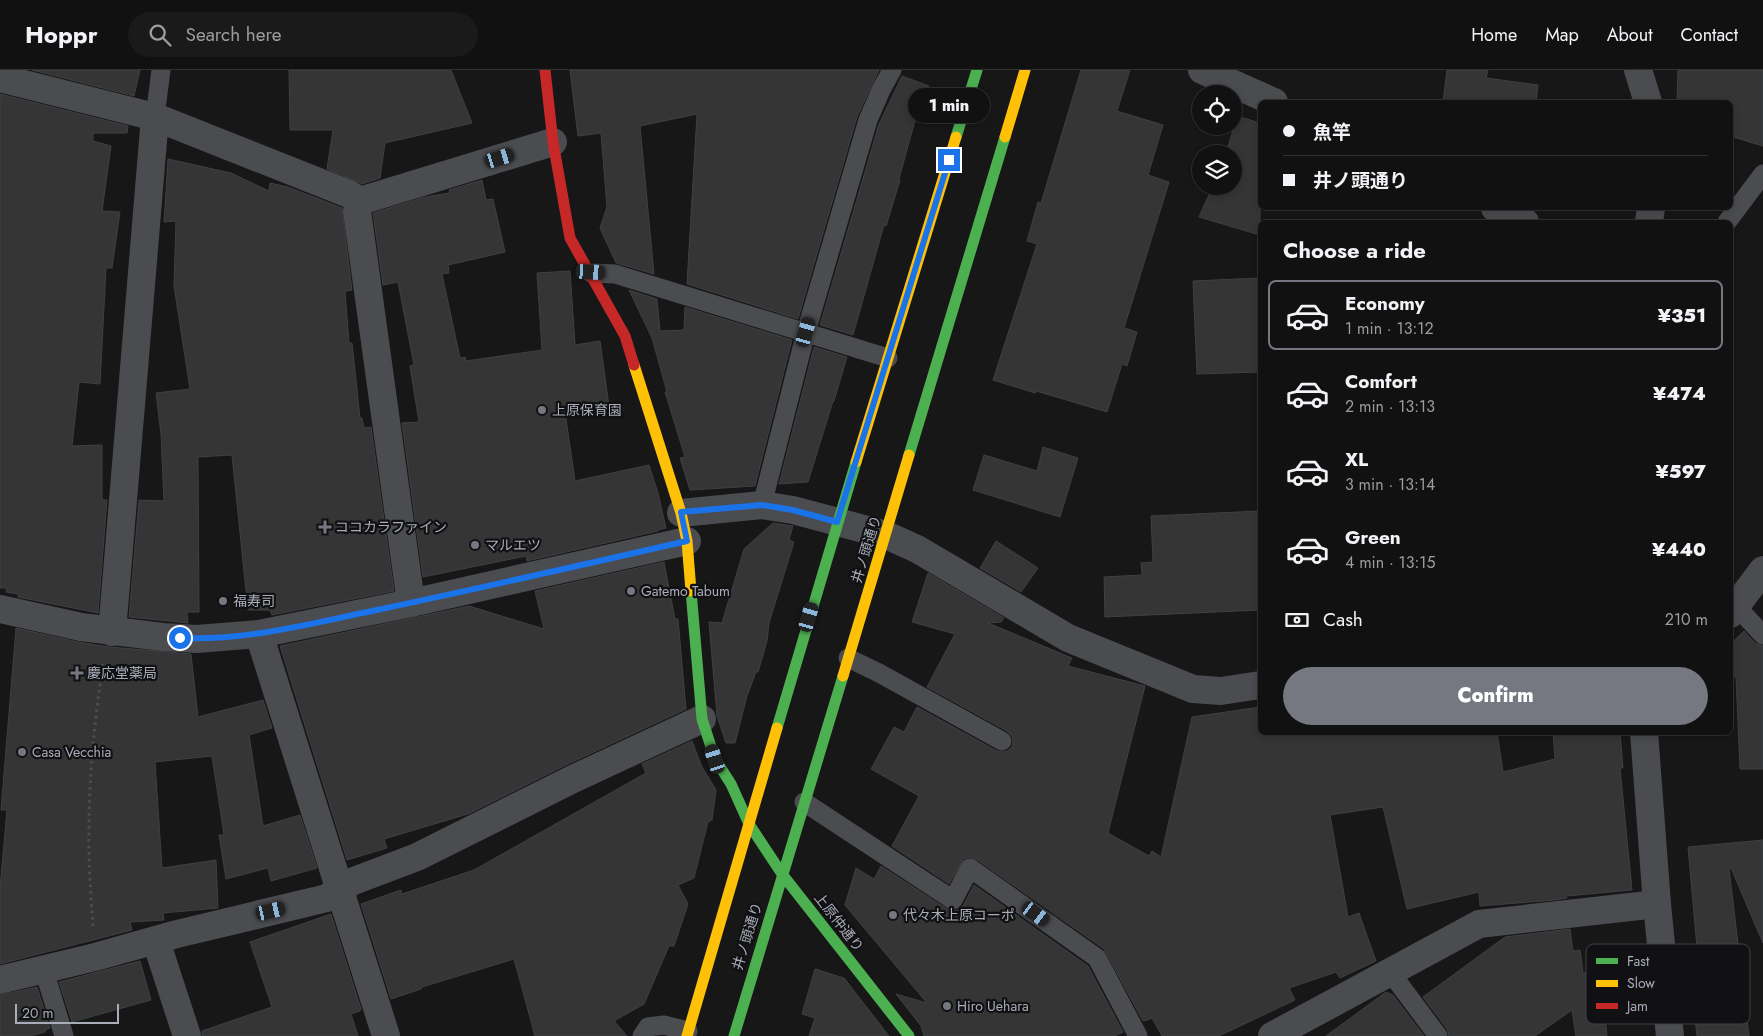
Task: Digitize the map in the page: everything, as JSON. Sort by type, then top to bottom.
[{"type":"main road","name":"上原仲通り","points":[[545,70],[553,142],[570,238],[591,272],[624,336],[681,512],[687,541],[702,719],[715,759],[731,784],[749,824],[782,874],[909,1036]]},
{"type":"main road","points":[[688,1034],[837,522],[977,70]]},
{"type":"main road","name":"井ノ頭通り","points":[[734,1036],[1025,70]]},
{"type":"street","points":[[1202,70],[1270,100]]},
{"type":"street","points":[[1638,70],[1647,100]]},
{"type":"street","points":[[0,78],[155,117],[349,194],[360,201],[553,142]]},
{"type":"street","points":[[112,632],[155,117]]},
{"type":"street","points":[[360,201],[357,211],[411,603]]},
{"type":"street","points":[[1499,210],[1521,220]]},
{"type":"street","points":[[681,512],[762,505],[793,510],[886,535],[917,549],[1068,638],[1193,689],[1221,691],[1258,685]]},
{"type":"street","points":[[0,610],[81,627],[163,637],[197,638],[259,634],[411,603],[687,541]]},
{"type":"street","points":[[1733,610],[1763,570]]},
{"type":"street","points":[[259,634],[386,1036]]},
{"type":"street","points":[[0,980],[327,898],[351,882],[417,857],[572,779],[702,719]]},
{"type":"street","points":[[1644,735],[1661,944]]},
{"type":"street","points":[[1272,1036],[1479,924],[1657,904]]},
{"type":"street","points":[[156,941],[187,1036]]},
{"type":"lane","points":[[155,117],[161,70]]},
{"type":"lane","points":[[762,505],[806,332],[868,120],[892,70]]},
{"type":"lane","points":[[1728,220],[1763,174]]},
{"type":"lane","points":[[591,272],[615,274],[888,358]]},
{"type":"lane","points":[[1733,610],[1763,635]]},
{"type":"lane","points":[[848,658],[879,673],[1002,741]]},
{"type":"lane","points":[[804,802],[953,900],[970,868],[1021,903],[1097,958],[1138,1036]]},
{"type":"lane","points":[[44,970],[64,1036]]},
{"type":"lane","points":[[1391,973],[1438,1036]]},
{"type":"lane","points":[[642,1036],[648,1027],[664,1026],[688,1034]]},
{"type":"path","points":[[94,957],[88,832],[90,780],[93,735],[105,645],[112,632]]},
{"type":"building","points":[[32,70],[140,70],[134,96]]},
{"type":"building","points":[[289,70],[451,70],[472,123],[385,143],[380,178],[362,184],[327,169],[333,130],[290,130]]},
{"type":"building","points":[[570,70],[879,70],[857,117],[798,319],[687,284],[697,114],[640,126],[654,274],[616,263],[600,228],[607,207],[601,133],[578,136]]},
{"type":"building","points":[[1081,70],[1130,70],[1117,111],[1163,125],[1148,175],[1169,182],[1124,328],[1137,332],[1127,366],[1122,364],[1107,412],[993,380],[1037,244],[1027,241],[1038,202],[1041,203]]},
{"type":"building","points":[[1447,70],[1488,70],[1486,78],[1538,85],[1536,100],[1443,100]]},
{"type":"building","points":[[1678,70],[1763,70],[1763,146],[1733,137],[1733,100],[1677,100]]},
{"type":"building","points":[[902,76],[929,86],[914,124],[900,180],[886,226],[884,225],[853,335],[820,325],[879,124]]},
{"type":"building","points":[[0,94],[128,126],[127,133],[93,133],[93,141],[111,146],[102,211],[120,212],[112,268],[106,268],[100,384],[79,382],[72,446],[102,445],[102,500],[107,500],[98,613],[18,597],[18,594],[6,592],[7,588],[0,588]]},
{"type":"building","points":[[1242,118],[1258,122],[1258,210],[1260,210],[1260,220],[1258,220],[1258,234],[1199,217],[1209,195],[1242,195],[1242,145],[1229,145],[1232,135],[1242,135]]},
{"type":"building","points":[[168,159],[231,173],[269,191],[270,183],[288,187],[342,208],[352,290],[345,291],[349,343],[352,343],[360,418],[362,418],[364,428],[371,427],[394,591],[272,615],[270,610],[248,610],[232,455],[198,457],[199,612],[187,612],[188,623],[129,617],[139,500],[164,501],[161,434],[156,393],[190,389],[174,286],[176,221],[164,222]]},
{"type":"building","points":[[482,180],[486,200],[493,199],[505,252],[448,265],[449,273],[442,274],[460,358],[465,357],[466,361],[542,350],[537,273],[570,271],[575,345],[600,341],[609,406],[565,412],[575,481],[649,465],[666,528],[527,561],[526,556],[423,577],[402,423],[419,422],[410,366],[414,365],[398,282],[383,285],[373,213],[425,197],[450,193],[449,190]]},
{"type":"building","points":[[1258,278],[1258,372],[1197,374],[1193,281]]},
{"type":"building","points":[[629,290],[657,299],[660,331],[684,330],[685,307],[792,340],[755,486],[690,490],[680,458],[685,457],[665,392],[667,392],[652,338]]},
{"type":"building","points":[[814,347],[847,357],[808,482],[779,484]]},
{"type":"building","points":[[1043,447],[1078,458],[1060,517],[973,490],[984,455],[1037,471]]},
{"type":"building","points":[[1258,511],[1258,610],[1105,617],[1104,577],[1142,575],[1141,563],[1153,562],[1151,516]]},
{"type":"building","points":[[773,523],[793,526],[789,540],[794,542],[769,623],[767,641],[758,672],[756,672],[747,696],[735,743],[726,743],[717,716],[709,622],[722,623],[744,549]]},
{"type":"building","points":[[996,541],[1038,568],[1021,592],[980,568]]},
{"type":"building","points":[[664,562],[675,619],[678,619],[686,709],[566,765],[468,814],[384,839],[387,848],[347,860],[280,646],[469,606],[544,629],[535,591]]},
{"type":"building","points":[[928,573],[1004,618],[1001,622],[988,623],[1072,658],[1068,666],[1145,686],[1108,833],[1149,856],[1152,851],[1161,857],[1192,717],[1258,707],[1258,735],[1497,735],[1503,772],[1555,759],[1553,735],[1620,735],[1623,768],[1620,768],[1632,890],[1566,896],[1567,898],[1555,900],[1480,906],[1479,892],[1407,909],[1383,807],[1330,815],[1348,917],[1359,913],[1376,961],[1340,978],[1336,972],[1289,988],[1295,1000],[1219,1036],[1162,1036],[1152,1018],[1143,1021],[1104,949],[976,859],[970,857],[964,859],[949,884],[892,846],[919,796],[871,769],[894,727],[904,732],[917,707],[997,751],[1007,751],[1012,747],[1013,741],[1012,736],[1007,731],[927,687],[955,634],[912,622]]},
{"type":"building","points":[[16,628],[110,647],[191,654],[198,717],[263,700],[272,728],[249,735],[263,826],[300,815],[317,868],[271,881],[268,868],[226,879],[219,835],[224,835],[212,756],[155,762],[162,868],[216,860],[218,908],[163,913],[164,920],[130,922],[132,930],[0,964],[0,888],[7,810],[1,810]]},
{"type":"building","points":[[1744,631],[1755,643],[1763,646],[1763,769],[1740,769],[1736,677],[1733,677],[1733,642]]},
{"type":"building","points":[[692,741],[702,767],[716,790],[712,820],[708,822],[694,878],[678,885],[688,904],[674,946],[669,946],[644,1004],[614,1021],[627,1036],[535,1036],[514,959],[422,987],[421,989],[391,999],[361,904],[401,890],[402,894],[474,870],[646,773],[642,764]]},
{"type":"building","points":[[1763,840],[1763,943],[1731,868],[1729,868],[1738,944],[1697,944],[1688,847]]},
{"type":"building","points":[[881,866],[952,911],[958,910],[963,906],[974,885],[1088,966],[1123,1032],[1115,1036],[924,1036],[921,1026],[896,994],[927,1003],[845,905],[856,868],[874,879]]},
{"type":"building","points":[[331,914],[361,1009],[351,1014],[358,1036],[202,1036],[202,1031],[272,1007],[250,942]]},
{"type":"building","points":[[1570,929],[1573,951],[1580,950],[1583,973],[1586,973],[1586,1024],[1606,1024],[1607,1036],[1576,1036],[1572,1010],[1535,1036],[1449,1036],[1447,1029],[1423,997],[1505,937]]},
{"type":"building","points":[[140,961],[151,1000],[72,1022],[59,982]]},
{"type":"building","points":[[815,969],[844,978],[889,1036],[809,1036],[815,1018],[802,1014]]},
{"type":"building","points":[[37,987],[50,1028],[45,1030],[45,1032],[31,1036],[0,1036],[0,995]]},
{"type":"building","points":[[1386,992],[1393,995],[1424,1036],[1326,1036]]},
{"type":"building","points":[[1696,1024],[1748,1024],[1749,1036],[1697,1036]]},
{"type":"traffic: fast","points":[[956,137],[977,70]]},
{"type":"traffic: fast","points":[[909,455],[1005,137]]},
{"type":"traffic: fast","points":[[777,728],[856,462]]},
{"type":"traffic: fast","points":[[691,591],[702,719],[715,759],[731,784],[749,824],[782,874],[909,1036]]},
{"type":"traffic: fast","points":[[734,1036],[843,676]]},
{"type":"traffic: slow","points":[[1005,137],[1025,70]]},
{"type":"traffic: slow","points":[[856,462],[956,137]]},
{"type":"traffic: slow","points":[[634,365],[681,513],[687,541],[691,591]]},
{"type":"traffic: slow","points":[[843,676],[909,455]]},
{"type":"traffic: slow","points":[[687,1036],[777,728]]},
{"type":"traffic: jam","points":[[545,70],[553,142],[570,238],[625,336],[634,365]]},
{"type":"place","name":"上原保育園","points":[[542,410]]},
{"type":"place","name":"ココカラファイン","points":[[325,527]]},
{"type":"place","name":"マルエツ","points":[[475,545]]},
{"type":"place","name":"Gatemo Tabum","points":[[631,591]]},
{"type":"place","name":"福寿司","points":[[223,601]]},
{"type":"place","name":"慶応堂薬局","points":[[77,673]]},
{"type":"place","name":"Casa Vecchia","points":[[22,752]]},
{"type":"place","name":"代々木上原コーポ","points":[[893,915]]},
{"type":"place","name":"Hiro Uehara","points":[[947,1006]]},
{"type":"route","points":[[180,638],[259,634],[411,603],[687,541],[681,512],[762,505],[793,510],[837,522],[949,160]]}]
